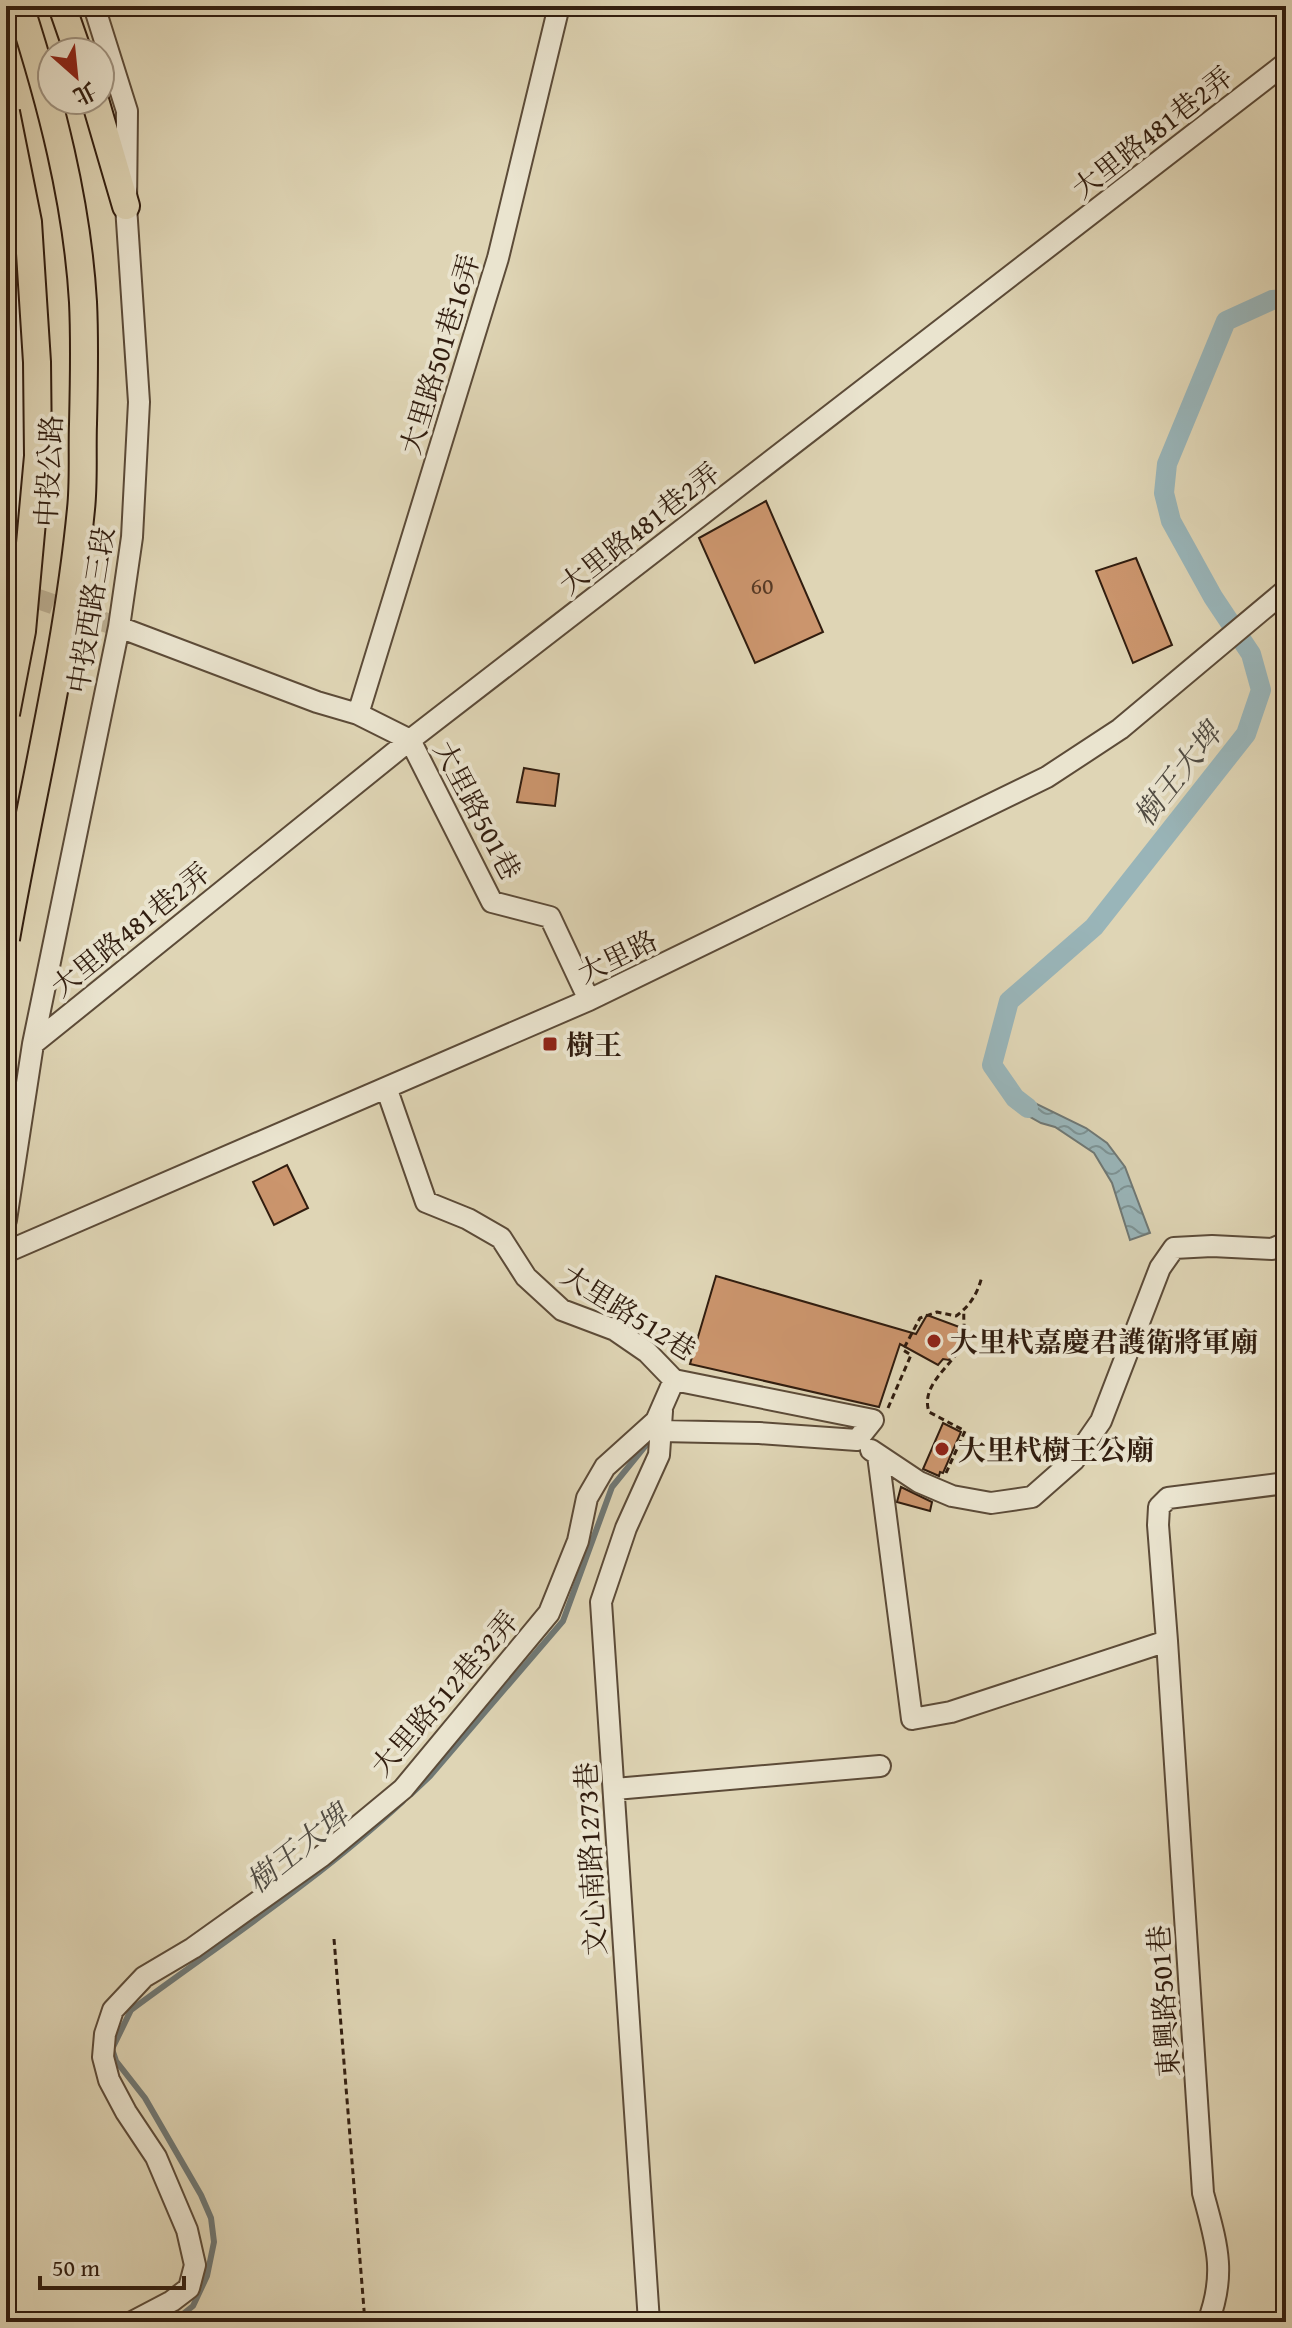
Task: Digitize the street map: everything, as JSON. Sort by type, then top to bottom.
[{"type":"main road","name":"中投公路","points":[[6,939],[71,585],[81,507],[84,391],[83,301],[66,175],[45,83],[20,6]]},
{"type":"main road","points":[[62,6],[72,36]]},
{"type":"main road","name":"中投公路","points":[[6,112],[28,222],[36,347],[38,456],[22,631],[6,714]]},
{"type":"main road","points":[[100,116],[126,206]]},
{"type":"street","name":"中投西路三段","points":[[6,1220],[33,1044],[119,627],[132,537],[139,402],[126,206],[127,111],[94,6]]},
{"type":"street","name":"大里路501巷16弄","points":[[358,714],[498,258],[559,6]]},
{"type":"street","name":"大里路481巷2弄","points":[[33,1044],[410,740],[1286,63]]},
{"type":"street","points":[[6,266],[18,430],[6,547]]},
{"type":"street","name":"大里路","points":[[6,1252],[387,1090],[589,1000],[1047,777],[1120,729],[1286,590]]},
{"type":"street","points":[[119,627],[317,702],[358,714],[410,740]]},
{"type":"street","name":"大里路501巷","points":[[410,740],[492,902],[550,917],[589,1000]]},
{"type":"street","name":"大里路512巷","points":[[387,1090],[426,1202],[468,1219],[501,1238],[526,1277],[562,1310],[615,1330],[647,1352],[674,1380],[873,1420]]},
{"type":"street","points":[[660,1431],[759,1433],[857,1440],[919,1482],[952,1496],[991,1503],[1032,1497],[1074,1460],[1101,1421],[1160,1268],[1174,1248],[1272,1249],[1286,1243]]},
{"type":"street","name":"大里路512巷32弄","points":[[132,2322],[172,2301],[189,2288],[195,2265],[187,2230],[156,2157],[109,2080],[103,2057],[105,2034],[113,2010],[144,1977],[193,1948],[322,1856],[403,1789],[549,1613],[578,1541],[587,1498],[605,1467],[656,1421],[674,1380]]},
{"type":"street","name":"文心南路1273巷","points":[[649,2322],[601,1602],[626,1528],[659,1455],[662,1405]]},
{"type":"street","points":[[857,1440],[873,1420]]},
{"type":"street","points":[[878,1455],[912,1719],[951,1712],[1167,1641],[1159,1507],[1168,1498],[1286,1483]]},
{"type":"street","name":"東興路501巷","points":[[1167,1641],[1203,2193],[1218,2249],[1219,2279],[1208,2322]]},
{"type":"street","points":[[615,1789],[880,1766]]},
{"type":"path","points":[[873,1420],[891,1405],[911,1355],[903,1350],[920,1318],[937,1312],[956,1316],[964,1311],[979,1289],[982,1276]]},
{"type":"path","points":[[935,1489],[948,1470],[965,1431],[929,1412],[926,1402],[932,1386],[946,1365],[956,1357],[962,1343],[965,1335],[964,1311]]},
{"type":"path","points":[[334,1939],[365,2322]]},
{"type":"water","points":[[1010,1091],[1086,1128],[1107,1143],[1125,1167],[1150,1233],[1130,1240],[1112,1183],[1094,1153],[1055,1127],[1014,1108]]},
{"type":"building","points":[[766,501],[823,632],[755,663],[699,538]]},
{"type":"building","points":[[1136,558],[1172,645],[1133,663],[1096,571]]},
{"type":"building","points":[[524,768],[559,774],[555,806],[517,802]]},
{"type":"building","points":[[287,1165],[308,1208],[274,1225],[253,1182]]},
{"type":"building","points":[[716,1276],[916,1334],[927,1315],[962,1328],[954,1338],[960,1343],[949,1360],[943,1359],[938,1365],[900,1344],[879,1407],[690,1364]]},
{"type":"building","name":"大里杙樹王公廟","points":[[943,1423],[961,1432],[939,1476],[923,1469]]},
{"type":"building","points":[[901,1487],[932,1502],[930,1511],[897,1502]]},
{"type":"waterway","name":"樹王大埤","points":[[1028,1108],[1015,1098],[992,1065],[1009,1001],[1094,927],[1246,734],[1261,690],[1251,654],[1213,597],[1171,521],[1164,493],[1167,464],[1226,321],[1272,300],[1286,299]]},
{"type":"waterway","name":"樹王大埤","points":[[411,1794],[563,1621],[612,1487],[655,1434]]},
{"type":"waterway","name":"樹王大埤","points":[[173,2322],[193,2306],[207,2276],[214,2242],[211,2218],[145,2098],[116,2061],[112,2049],[131,2010],[338,1857],[403,1801]]},
{"type":"tunnel","points":[[6,588],[119,627]]},
{"type":"place","name":"樹王","points":[[550,1044]]},
{"type":"place","name":"大里杙嘉慶君護衛將軍廟","points":[[934,1341]]},
{"type":"place","name":"大里杙樹王公廟","points":[[942,1449]]}]
